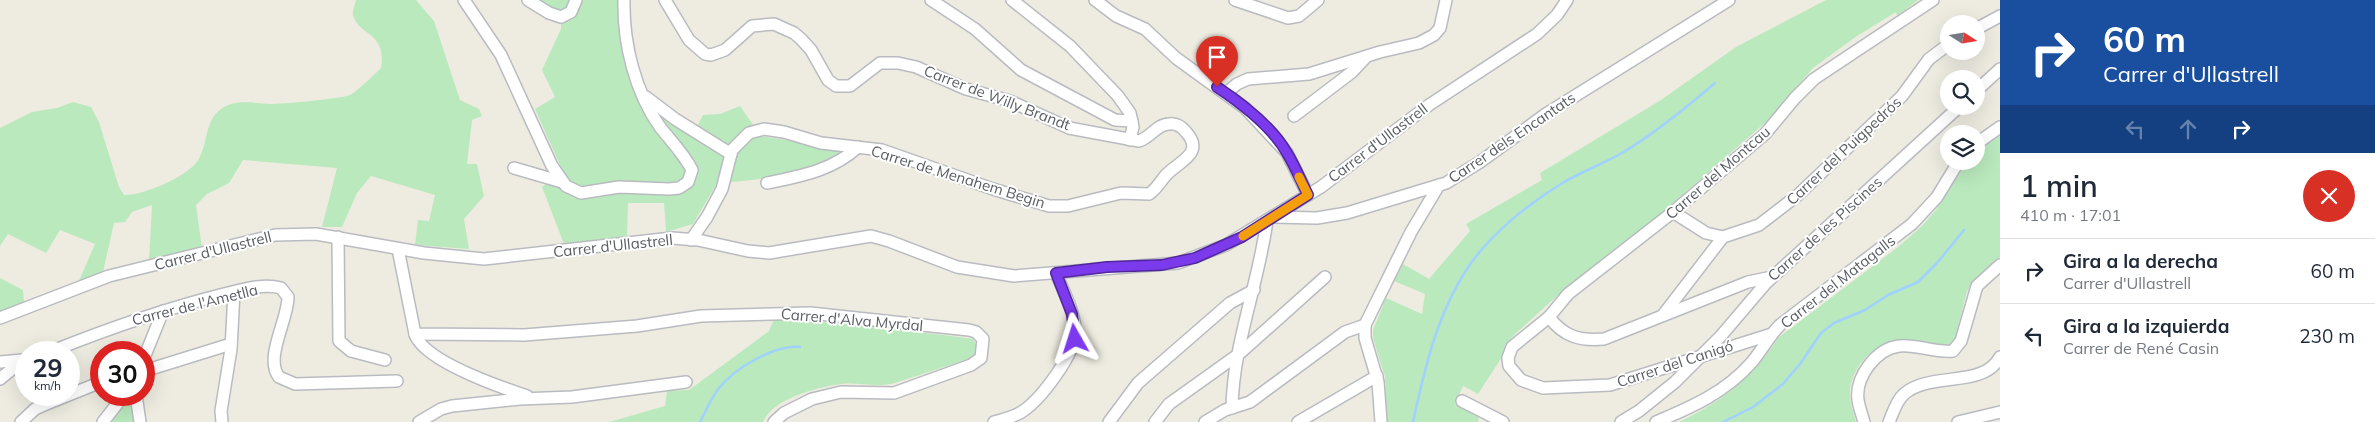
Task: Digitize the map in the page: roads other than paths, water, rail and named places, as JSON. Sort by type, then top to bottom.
[{"type":"street","points":[[464,0],[502,55],[552,166],[562,182]]},
{"type":"street","points":[[528,0],[549,13],[561,17],[571,12],[576,0]]},
{"type":"street","points":[[514,168],[562,182],[581,193],[619,187],[679,188],[688,182],[692,174],[689,165],[657,122],[631,64],[624,0]]},
{"type":"street","name":"Carrer de Willy Brandt","points":[[665,0],[690,40],[700,52],[706,54],[711,55],[725,50],[752,26],[774,24],[794,33],[801,39],[811,50],[828,80],[841,87],[850,86],[875,65],[886,62],[898,63],[916,67],[966,89],[1010,101],[1069,128],[1132,140]]},
{"type":"street","points":[[931,0],[974,29],[1021,70],[1114,120],[1132,121]]},
{"type":"street","points":[[1012,0],[1070,46],[1118,96],[1130,113],[1132,140]]},
{"type":"street","points":[[1095,0],[1116,16],[1145,29],[1168,52],[1245,108],[1278,141],[1287,153],[1308,195]]},
{"type":"street","points":[[1236,0],[1288,18],[1299,16],[1318,0]]},
{"type":"street","points":[[1226,93],[1248,79],[1309,74],[1419,43],[1434,35],[1440,28],[1446,0]]},
{"type":"street","name":"Carrer d'Ullastrell","points":[[0,318],[109,276],[245,242],[296,233],[338,237],[453,258],[506,258],[672,238],[769,253],[872,236],[956,267],[1014,276],[1178,263],[1226,246],[1308,195],[1429,104],[1537,34],[1557,15],[1567,0]]},
{"type":"street","name":"Carrer dels Encantats","points":[[1270,218],[1317,218],[1347,213],[1439,185],[1458,177],[1546,114],[1729,0]]},
{"type":"street","name":"Carrer del Montcau","points":[[1509,353],[1522,338],[1549,318],[1568,294],[1673,212],[1765,134],[1795,98],[1814,79],[1933,0]]},
{"type":"street","points":[[1985,24],[2000,16]]},
{"type":"street","name":"Carrer del Puigpedrós","points":[[1723,237],[1759,225],[1798,195],[1902,96],[1929,59],[1940,51]]},
{"type":"street","points":[[1294,116],[1352,72],[1366,57]]},
{"type":"street","points":[[1985,83],[2000,69]]},
{"type":"street","points":[[645,96],[675,119],[731,154]]},
{"type":"street","name":"Carrer de les Piscines","points":[[1621,422],[1660,396],[1720,337],[1772,277],[1950,115]]},
{"type":"street","name":"Carrer de Menahem Begin","points":[[691,240],[707,217],[722,189],[731,154],[736,144],[749,133],[764,129],[784,132],[821,143],[882,150],[1026,200],[1049,206],[1068,206],[1121,193],[1149,194],[1168,173],[1188,158],[1193,149],[1189,134],[1174,124],[1164,125],[1146,139],[1132,140]]},
{"type":"street","points":[[1985,138],[2000,127]]},
{"type":"street","points":[[766,183],[820,170],[842,160],[858,147]]},
{"type":"street","name":"Carrer del Matagalls","points":[[1656,422],[1698,404],[1728,385],[1753,360],[1772,334],[1912,224],[1937,197],[1954,170]]},
{"type":"street","points":[[1381,422],[1377,376],[1365,338],[1365,325],[1411,232],[1439,185]]},
{"type":"street","points":[[1673,212],[1699,230],[1713,236],[1723,237]]},
{"type":"street","points":[[1232,408],[1234,374],[1270,218]]},
{"type":"street","points":[[338,237],[337,334],[339,341],[351,351],[385,360]]},
{"type":"street","points":[[1663,315],[1670,303],[1723,237]]},
{"type":"street","points":[[398,248],[417,341],[426,349],[476,378],[535,399]]},
{"type":"street","points":[[1864,422],[1858,393],[1867,368],[1882,352],[1900,346],[1932,351],[1953,351],[1961,341],[1977,286],[2000,265]]},
{"type":"street","points":[[994,422],[1014,416],[1026,409],[1071,353],[1075,339],[1074,323],[1056,273]]},
{"type":"street","points":[[1549,318],[1567,335],[1587,340],[1616,335],[1748,282],[1772,277]]},
{"type":"street","points":[[1155,422],[1169,404],[1239,354],[1325,278]]},
{"type":"street","name":"Carrer de l'Ametlla","points":[[77,341],[122,323],[163,311],[234,292],[271,286],[281,288],[286,294],[286,311],[273,362],[276,372],[284,380],[296,384],[397,381]]},
{"type":"street","points":[[1109,422],[1138,383],[1230,303],[1254,290]]},
{"type":"street","points":[[222,422],[221,411],[231,344],[234,292]]},
{"type":"street","points":[[151,341],[163,311]]},
{"type":"street","name":"Carrer d'Alva Myrdal","points":[[415,334],[484,336],[567,333],[701,316],[784,312],[810,313],[969,330],[976,332],[982,339],[980,358],[971,365],[894,393],[841,392],[812,399],[784,412],[774,422]]},
{"type":"street","points":[[1206,422],[1232,408],[1250,402],[1345,332],[1365,325]]},
{"type":"street","name":"Carrer del Canigó","points":[[1509,353],[1509,366],[1521,380],[1535,386],[1551,388],[1593,387],[1622,383],[1772,334]]},
{"type":"street","points":[[155,368],[231,344]]},
{"type":"street","points":[[1889,422],[1896,405],[1908,391],[1930,382],[1980,374],[1994,365],[2000,357]]},
{"type":"street","points":[[0,362],[15,361]]},
{"type":"street","points":[[0,379],[15,367]]},
{"type":"street","points":[[1298,422],[1377,376]]},
{"type":"street","points":[[419,422],[441,409],[452,406],[572,398],[686,382]]},
{"type":"street","points":[[21,422],[35,409],[90,386]]},
{"type":"street","points":[[1462,401],[1503,422]]},
{"type":"street","points":[[103,422],[115,406]]},
{"type":"street","points":[[138,406],[140,422]]},
{"type":"street","points":[[1958,422],[2000,412]]},
{"type":"waterway","points":[[1413,422],[1427,363],[1447,305],[1476,256],[1498,232],[1537,200],[1578,174],[1634,146],[1670,120],[1715,83]]},
{"type":"waterway","points":[[1723,422],[1753,407],[1783,384],[1800,364],[1821,333],[1834,323],[1865,310],[1888,295],[1918,282],[1937,263],[1964,230]]},
{"type":"waterway","points":[[700,422],[716,392],[735,373],[767,354],[790,347],[800,347]]}]
